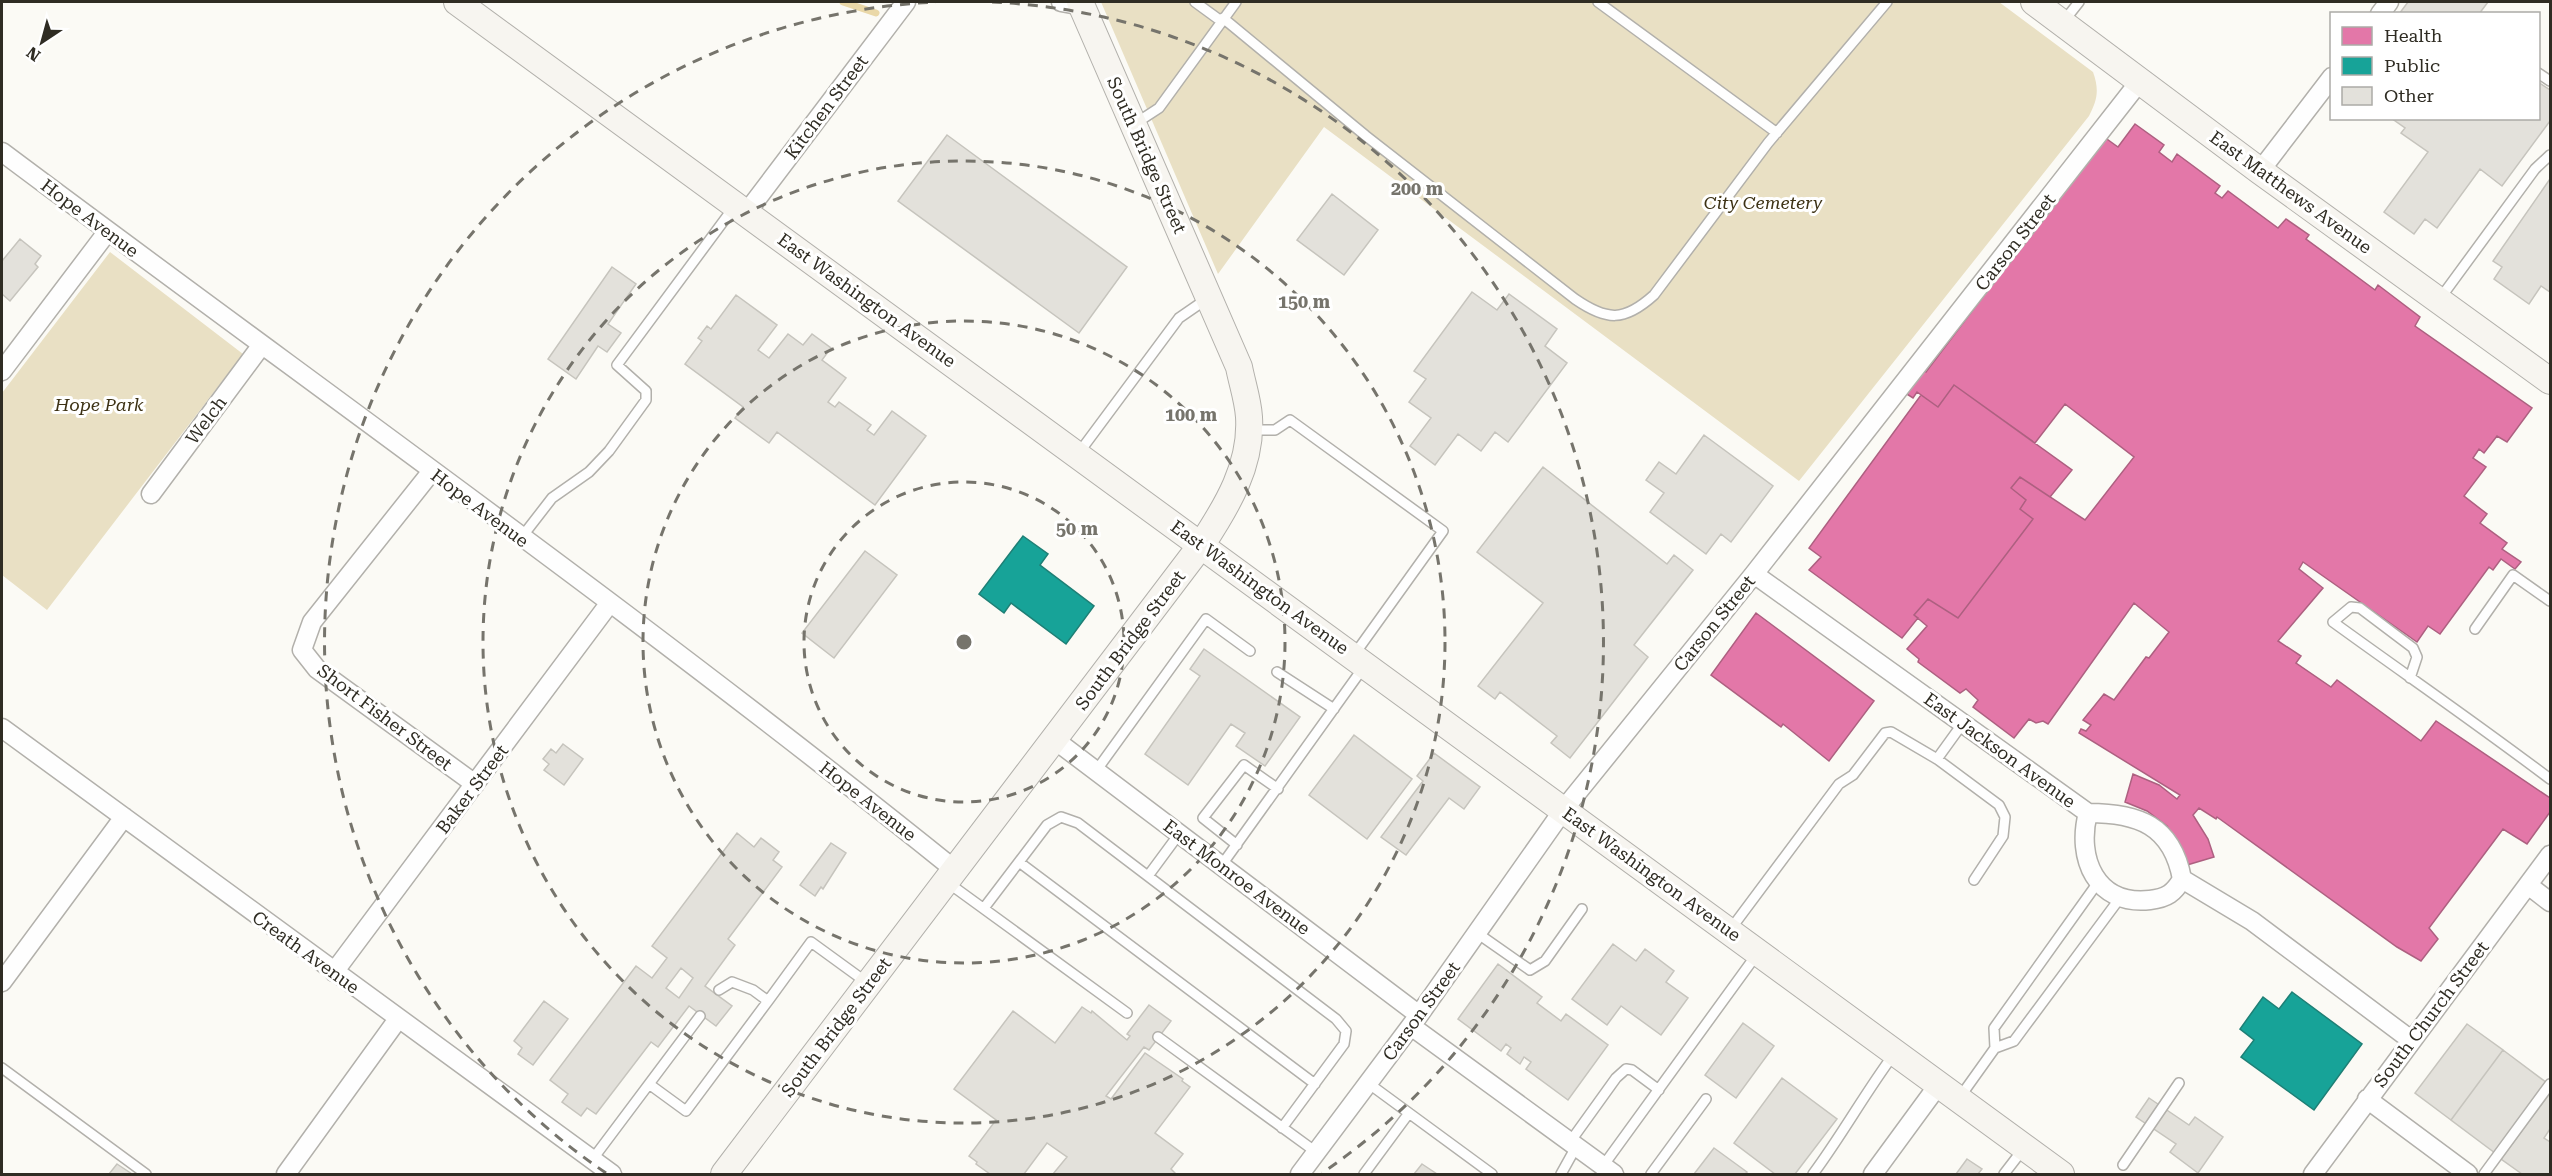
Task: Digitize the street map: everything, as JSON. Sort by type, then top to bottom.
[{"type":"street","name":"East Washington Avenue","points":[[457,2],[1360,659],[2061,1174]]},
{"type":"street","name":"Kitchen Street","points":[[741,208],[906,2]]},
{"type":"street","name":"East Matthews Avenue","points":[[2034,2],[2260,171],[2550,381]]},
{"type":"street","name":"South Bridge Street","points":[[724,1174],[1202,544],[1228,504],[1241,475],[1249,430],[1249,416],[1239,367],[1134,124],[1075,3]]},
{"type":"street","points":[[2260,171],[2330,78]]},
{"type":"street","name":"Carson Street","points":[[1300,1174],[1415,1020],[1564,809],[1754,574],[2140,81]]},
{"type":"street","name":"Hope Avenue","points":[[2,152],[432,471],[872,803],[950,875]]},
{"type":"street","points":[[2,372],[108,231]]},
{"type":"street","name":"Welch","points":[[151,494],[261,346]]},
{"type":"street","name":"Short Fisher Street","points":[[432,471],[312,622],[302,650],[317,669],[475,784]]},
{"type":"street","name":"East Jackson Avenue","points":[[1754,574],[2088,813],[2133,816],[2150,824],[2168,841],[2179,860],[2182,879]]},
{"type":"street","name":"Baker Street","points":[[334,972],[609,604]]},
{"type":"street","name":"Creath Avenue","points":[[2,728],[612,1174]]},
{"type":"street","name":"East Monroe Avenue","points":[[1054,740],[1221,866],[1609,1170]]},
{"type":"street","points":[[2088,813],[2082,834],[2085,856],[2098,881],[2108,891],[2120,898],[2138,901],[2166,898],[2176,890],[2182,879],[2252,921],[2411,1040]]},
{"type":"street","points":[[2,982],[124,817]]},
{"type":"street","name":"South Church Street","points":[[2313,1174],[2550,855]]},
{"type":"street","points":[[2528,885],[2550,902]]},
{"type":"street","points":[[286,1174],[398,1019]]},
{"type":"street","points":[[1873,1174],[1948,1092]]},
{"type":"street","points":[[2367,1099],[2469,1174]]},
{"type":"lane","points":[[1195,2],[1222,20],[1365,136],[1557,284],[1593,311],[1609,316],[1623,316],[1638,309],[1654,295],[1718,206],[1887,2]]},
{"type":"lane","points":[[1134,124],[1159,108],[1236,2]]},
{"type":"lane","points":[[1598,2],[1777,133]]},
{"type":"lane","points":[[2062,23],[2079,2]]},
{"type":"lane","points":[[2439,300],[2535,169],[2550,155]]},
{"type":"lane","points":[[521,538],[552,498],[589,472],[609,451],[646,400],[646,391],[617,365],[741,208]]},
{"type":"lane","points":[[1078,454],[1179,318],[1209,297]]},
{"type":"lane","points":[[1221,866],[1334,710],[1360,659],[1443,531],[1290,420],[1275,430],[1249,430]]},
{"type":"lane","points":[[2475,629],[2513,575],[2550,601]]},
{"type":"lane","points":[[2410,678],[2417,657],[2413,648],[2360,608],[2350,607],[2333,622],[2410,678],[2550,779]]},
{"type":"lane","points":[[1096,771],[1206,619],[1250,651]]},
{"type":"lane","points":[[1277,672],[1334,710]]},
{"type":"lane","points":[[1937,759],[1963,723]]},
{"type":"lane","points":[[1730,930],[1839,784],[1852,775],[1885,733],[1891,732],[1937,759],[1999,805],[2005,817],[2003,836],[1974,880]]},
{"type":"lane","points":[[1237,845],[1203,818],[1244,765],[1278,789]]},
{"type":"lane","points":[[984,908],[1047,825],[1062,817],[1078,823],[1336,1019],[1346,1030],[1344,1044],[1282,1128]]},
{"type":"lane","points":[[1148,876],[1179,834]]},
{"type":"lane","points":[[1019,862],[1315,1084]]},
{"type":"lane","points":[[950,875],[984,908],[1127,1013]]},
{"type":"lane","points":[[1995,1048],[1994,1028],[2098,881]]},
{"type":"lane","points":[[1948,1092],[1995,1048],[2014,1041],[2120,898]]},
{"type":"lane","points":[[1477,933],[1530,970],[1545,961],[1582,909]]},
{"type":"lane","points":[[649,1084],[686,1111],[811,942],[869,983]]},
{"type":"lane","points":[[1609,1170],[1659,1090],[1759,952]]},
{"type":"lane","points":[[719,990],[732,982],[753,990],[768,1001]]},
{"type":"lane","points":[[592,1160],[700,1016]]},
{"type":"lane","points":[[1158,1036],[1316,1152]]},
{"type":"lane","points":[[1814,1174],[1846,1130],[1865,1093],[1895,1052]]},
{"type":"lane","points":[[2,1068],[146,1174]]},
{"type":"lane","points":[[1561,1174],[1573,1144],[1616,1078],[1626,1069],[1632,1070],[1659,1090]]},
{"type":"lane","points":[[1368,1083],[1492,1174]]},
{"type":"lane","points":[[2123,1165],[2179,1083]]},
{"type":"lane","points":[[2484,1174],[2550,1084]]},
{"type":"lane","points":[[1651,1174],[1706,1100]]},
{"type":"lane","points":[[1364,1174],[1409,1113]]},
{"type":"lane","points":[[2004,1174],[2025,1147]]},
{"type":"green space","name":"City Cemetery","points":[[1101,2],[1999,2],[2093,72],[2097,94],[2089,116],[1799,481],[1324,127],[1218,274]]},
{"type":"green space","name":"Hope Park","points":[[110,252],[243,354],[47,610],[2,575],[2,393]]},
{"type":"building: Health","points":[[2135,124],[2164,145],[2159,152],[2172,162],[2177,154],[2220,186],[2215,193],[2222,198],[2228,191],[2278,228],[2286,219],[2309,235],[2306,239],[2375,290],[2378,285],[2420,317],[2415,326],[2532,408],[2507,442],[2497,436],[2484,453],[2479,449],[2473,458],[2486,467],[2464,496],[2487,514],[2480,523],[2507,543],[2502,549],[2521,562],[2515,569],[2501,559],[2493,570],[2489,567],[2440,634],[2428,626],[2417,642],[2303,562],[2299,569],[2323,588],[2278,641],[2301,656],[2296,663],[2331,687],[2337,680],[2421,741],[2436,721],[2550,798],[2550,812],[2527,844],[2503,829],[2429,928],[2438,939],[2421,961],[2397,947],[2217,817],[2216,819],[2199,808],[2193,815],[2208,839],[2214,857],[2187,865],[2183,851],[2167,826],[2147,811],[2125,802],[2133,774],[2159,785],[2177,799],[2180,795],[2079,733],[2081,729],[2086,731],[2091,725],[2083,720],[2104,694],[2114,700],[2146,657],[2149,658],[2169,632],[2134,603],[2048,724],[2043,721],[2036,723],[2029,719],[2014,738],[1973,707],[1978,700],[1966,689],[1960,693],[1918,662],[1919,659],[1907,649],[1927,626],[1914,615],[1928,599],[1958,618],[2033,519],[2020,509],[2026,500],[2011,488],[2020,477],[2085,520],[2134,457],[2065,404],[2035,443],[1954,385],[1938,407],[1917,392],[1913,398],[1902,391],[1920,368],[1926,372],[2104,137],[2118,147]]},
{"type":"building: Health","points":[[1954,385],[2072,470],[2050,497],[2020,477],[2011,488],[2026,500],[2020,509],[2033,519],[1958,618],[1928,599],[1914,615],[1918,618],[1902,638],[1809,570],[1821,557],[1809,548],[1921,395],[1938,407]]},
{"type":"building: Health","points":[[1756,613],[1874,701],[1829,761],[1783,724],[1781,727],[1711,675]]},
{"type":"building: Public","points":[[1023,536],[1048,554],[1040,565],[1094,606],[1066,644],[1011,603],[1004,613],[979,594]]},
{"type":"building: Public","points":[[2292,992],[2362,1044],[2314,1110],[2241,1057],[2254,1040],[2240,1029],[2263,997],[2279,1009]]},
{"type":"building: Other","points":[[2408,2],[2488,2],[2480,12],[2400,12]]},
{"type":"building: Other","points":[[2540,83],[2550,90],[2550,121],[2502,186],[2480,169],[2437,228],[2425,219],[2414,234],[2384,212],[2428,152],[2401,133],[2405,128],[2394,120],[2540,120]]},
{"type":"building: Other","points":[[947,135],[1127,267],[1079,333],[898,201]]},
{"type":"building: Other","points":[[2550,179],[2550,292],[2541,286],[2529,304],[2494,279],[2502,267],[2493,261]]},
{"type":"building: Other","points":[[1332,194],[1378,230],[1344,275],[1297,240]]},
{"type":"building: Other","points":[[20,239],[41,256],[35,264],[38,267],[10,301],[2,294],[2,261]]},
{"type":"building: Other","points":[[612,267],[636,284],[608,324],[621,333],[607,352],[598,346],[576,379],[548,359]]},
{"type":"building: Other","points":[[1472,292],[1497,310],[1509,294],[1557,329],[1545,346],[1567,363],[1508,442],[1495,432],[1481,451],[1458,434],[1435,465],[1410,446],[1431,418],[1409,402],[1426,379],[1414,371]]},
{"type":"building: Other","points":[[736,295],[777,325],[758,350],[769,358],[788,334],[803,345],[812,334],[831,348],[822,360],[846,378],[828,402],[835,407],[839,402],[871,425],[867,430],[874,435],[892,411],[926,436],[875,505],[777,432],[769,443],[735,418],[743,407],[685,364],[702,341],[698,338],[707,326],[711,329]]},
{"type":"building: Other","points":[[1704,435],[1773,486],[1731,542],[1721,534],[1706,554],[1650,512],[1664,493],[1646,480],[1659,462],[1676,474]]},
{"type":"building: Other","points":[[1543,467],[1667,564],[1674,555],[1693,570],[1634,645],[1648,657],[1570,758],[1551,743],[1557,736],[1500,692],[1495,699],[1478,686],[1543,603],[1477,552]]},
{"type":"building: Other","points":[[865,551],[897,575],[834,658],[802,633]]},
{"type":"building: Other","points":[[1204,649],[1300,717],[1265,766],[1236,746],[1245,733],[1231,724],[1188,785],[1145,754],[1200,676],[1190,669]]},
{"type":"building: Other","points":[[1354,735],[1412,779],[1367,839],[1309,795]]},
{"type":"building: Other","points":[[563,744],[583,759],[564,785],[544,770],[549,764],[543,759],[551,749],[556,753]]},
{"type":"building: Other","points":[[1434,753],[1480,787],[1464,809],[1449,798],[1406,855],[1381,837],[1423,781],[1417,776]]},
{"type":"building: Other","points":[[737,833],[754,847],[761,838],[779,852],[773,860],[782,867],[728,939],[735,945],[705,986],[732,1006],[716,1026],[689,1006],[658,1047],[651,1042],[596,1114],[587,1108],[581,1116],[562,1102],[568,1094],[550,1080],[636,966],[652,978],[667,958],[652,946]],"holes":[[[681,968],[693,978],[679,998],[666,988]]]},
{"type":"building: Other","points":[[831,843],[846,853],[823,889],[821,887],[815,896],[800,885]]},
{"type":"building: Other","points":[[1613,944],[1636,961],[1645,949],[1674,971],[1666,982],[1688,998],[1661,1035],[1621,1006],[1607,1025],[1572,999]]},
{"type":"building: Other","points":[[1498,964],[1542,997],[1537,1003],[1561,1021],[1566,1014],[1608,1045],[1568,1100],[1526,1069],[1531,1062],[1524,1057],[1520,1064],[1507,1054],[1511,1048],[1506,1044],[1501,1051],[1458,1019]]},
{"type":"building: Other","points":[[544,1001],[568,1019],[533,1065],[518,1054],[522,1048],[514,1041]]},
{"type":"building: Other","points":[[1149,1005],[1171,1021],[1149,1050],[1144,1047],[1106,1096],[1111,1099],[1145,1053],[1183,1079],[1182,1081],[1190,1087],[1155,1133],[1183,1154],[1171,1169],[1175,1173],[1053,1174],[1067,1157],[1047,1143],[1024,1174],[990,1174],[976,1164],[977,1162],[969,1156],[996,1120],[954,1089],[1013,1011],[1055,1043],[1082,1007],[1091,1013],[1092,1011],[1127,1040],[1130,1036],[1127,1034]]},
{"type":"building: Other","points":[[1743,1023],[1774,1046],[1736,1098],[1705,1075]]},
{"type":"building: Other","points":[[2467,1024],[2503,1050],[2451,1120],[2415,1093]]},
{"type":"building: Other","points":[[2503,1050],[2547,1083],[2495,1153],[2451,1120]]},
{"type":"building: Other","points":[[1782,1078],[1837,1119],[1795,1174],[1775,1174],[1734,1143]]},
{"type":"building: Other","points":[[2550,1093],[2550,1129],[2544,1138],[2550,1142],[2550,1174],[2522,1174],[2501,1159]]},
{"type":"building: Other","points":[[2149,1098],[2189,1125],[2195,1117],[2223,1137],[2198,1173],[2170,1152],[2176,1144],[2136,1117]]},
{"type":"building: Other","points":[[1714,1148],[1747,1172],[1745,1174],[1694,1174]]},
{"type":"building: Other","points":[[1967,1159],[1982,1169],[1978,1174],[1956,1174]]},
{"type":"building: Other","points":[[117,1164],[132,1174],[109,1174]]},
{"type":"building: Other","points":[[1422,1164],[1437,1174],[1414,1174]]},
{"type":"waterway","points":[[843,2],[876,13]]}]
